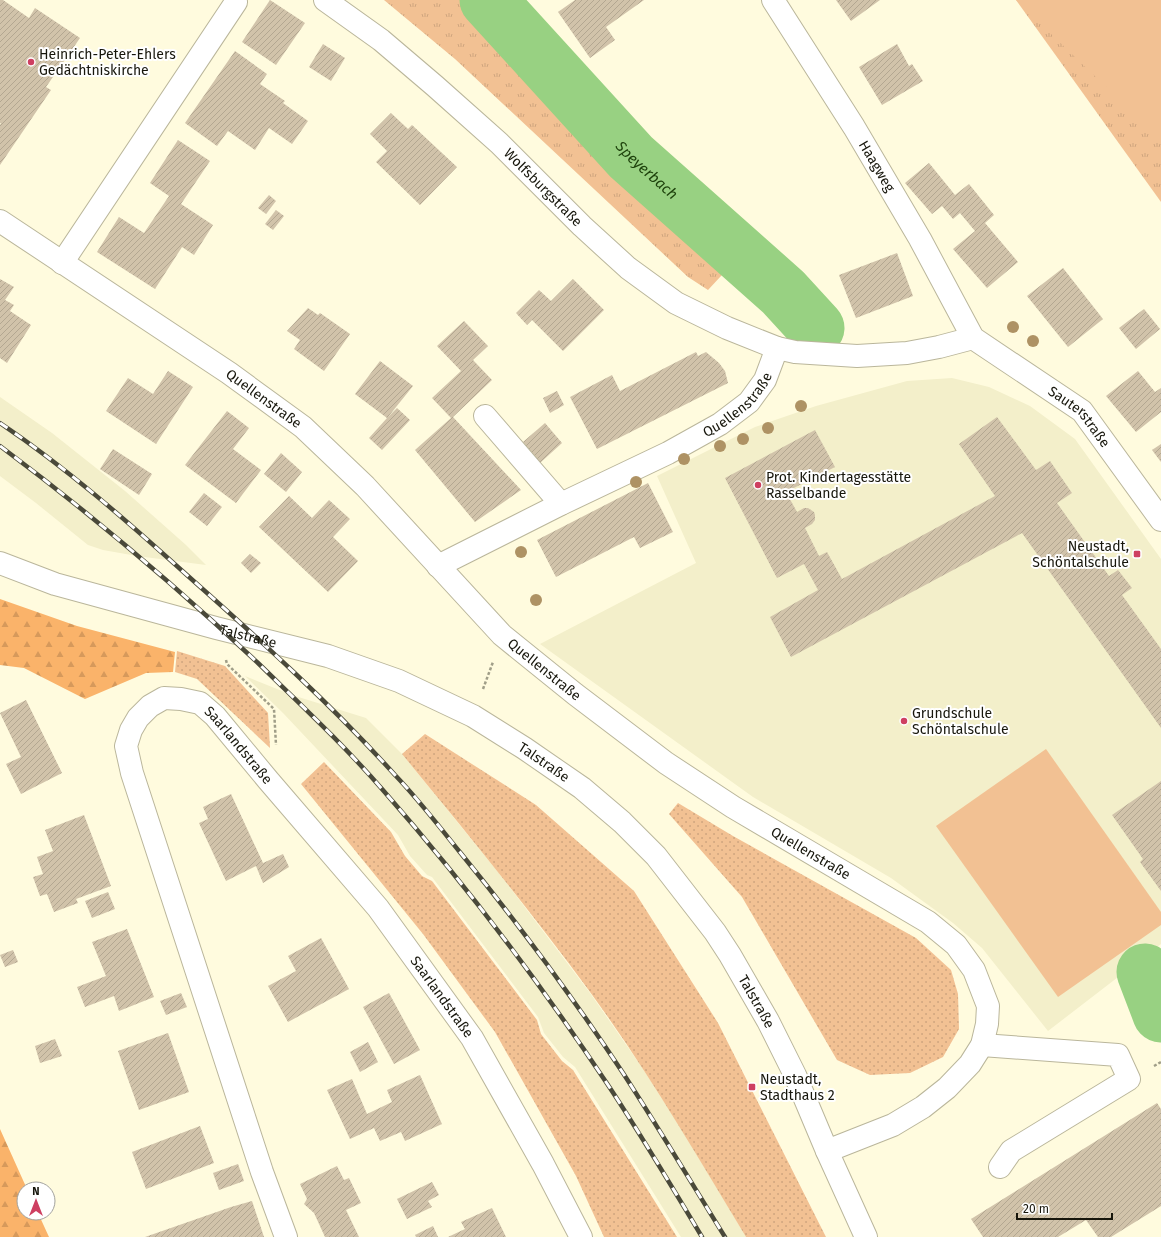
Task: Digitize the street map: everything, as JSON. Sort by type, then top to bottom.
[{"type":"street","name":"Wolfsburgstraße","points":[[325,0],[381,40],[435,86],[499,143],[582,226],[628,268],[676,303],[727,328],[777,348]]},
{"type":"street","name":"Haagweg","points":[[773,0],[854,127],[920,239],[973,338]]},
{"type":"street","points":[[62,263],[236,2]]},
{"type":"street","name":"Quellenstraße","points":[[0,221],[229,373],[304,428],[365,486],[502,636],[666,763],[733,807],[928,922],[956,945],[974,970],[982,987],[988,1006],[987,1024],[982,1045],[970,1064],[947,1088],[923,1107],[893,1125],[827,1151]]},
{"type":"street","points":[[777,348],[795,352],[857,356],[907,353],[939,347],[973,338]]},
{"type":"street","name":"Sauterstraße","points":[[973,338],[1082,411],[1161,520]]},
{"type":"street","name":"Quellenstraße","points":[[438,566],[561,504],[668,454],[720,424],[748,402],[765,380],[777,348]]},
{"type":"street","points":[[485,416],[561,504]]},
{"type":"street","name":"Talstraße","points":[[0,563],[55,584],[216,628],[328,656],[399,681],[473,716],[524,748],[582,788],[622,822],[656,856],[714,932],[768,1021],[795,1075],[866,1237]]},
{"type":"street","name":"Saarlandstraße","points":[[286,1237],[262,1172],[132,773],[126,746],[130,730],[138,718],[150,706],[164,698],[181,699],[200,703],[215,716],[378,908],[472,1038],[543,1164],[581,1237]]},
{"type":"street","points":[[982,1045],[1118,1055],[1129,1079],[1011,1151],[1000,1167]]},
{"type":"path","points":[[473,716],[502,636]]},
{"type":"path","points":[[244,681],[274,709],[276,744]]},
{"type":"shaded area","name":"Grundschule Schöntalschule","points":[[952,378],[989,387],[1030,406],[1075,439],[1161,559],[1161,944],[1048,1031],[982,948],[953,923],[891,878],[753,797],[540,644],[696,563],[657,476],[755,427],[816,406],[907,381]]},
{"type":"shaded area","points":[[0,397],[52,433],[125,491],[186,545],[206,565],[137,556],[103,550],[88,545],[0,476]]},
{"type":"shaded area","points":[[245,676],[292,695],[366,718],[402,754],[502,877],[590,993],[641,1066],[689,1141],[746,1237],[681,1237],[575,1067],[563,1057],[544,1033],[538,1017],[432,877],[427,875],[410,856],[398,835],[283,713]]},
{"type":"green space","points":[[384,0],[478,0],[511,41],[623,167],[734,262],[708,290],[688,277],[455,59]]},
{"type":"green space","points":[[1016,0],[1161,0],[1161,202]]},
{"type":"green space","points":[[1016,0],[1161,0],[1161,140]]},
{"type":"green space","points":[[0,599],[77,626],[175,652],[173,672],[146,673],[85,699],[24,668],[0,665]]},
{"type":"green space","points":[[177,651],[225,666],[268,713],[270,748],[197,679],[175,672]]},
{"type":"green space","points":[[425,734],[536,805],[634,891],[718,1023],[826,1237],[746,1237],[651,1082],[590,992],[521,901],[402,754]]},
{"type":"green space","points":[[1046,749],[1161,912],[1161,925],[1058,997],[936,826]]},
{"type":"green space","points":[[324,762],[391,832],[405,856],[422,876],[432,881],[537,1020],[541,1034],[562,1061],[573,1070],[677,1237],[604,1237],[576,1176],[495,1032],[423,934],[301,784]]},
{"type":"green space","points":[[678,803],[733,836],[916,938],[951,970],[958,994],[959,1029],[943,1057],[910,1073],[870,1075],[837,1060],[742,897],[669,814]]},
{"type":"green space","points":[[0,1129],[23,1181],[16,1181],[16,1221],[42,1221],[49,1237],[0,1237]]},
{"type":"building","name":"Heinrich-Peter-Ehlers Gedächtniskirche","points":[[0,0],[3,0],[29,18],[35,8],[80,38],[46,87],[51,90],[0,165],[1,123]]},
{"type":"building","points":[[270,0],[305,23],[276,65],[242,42]]},
{"type":"building","points":[[575,0],[644,0],[606,27],[615,40],[590,58],[558,12]]},
{"type":"building","points":[[836,0],[880,0],[851,21]]},
{"type":"building","points":[[323,44],[345,58],[331,81],[309,67]]},
{"type":"building","points":[[897,44],[909,66],[912,64],[923,81],[882,105],[859,67]]},
{"type":"building","points":[[235,51],[267,74],[260,84],[285,101],[283,103],[308,121],[292,144],[269,128],[255,150],[228,131],[217,146],[185,123]]},
{"type":"building","points":[[391,113],[408,129],[412,125],[457,167],[420,205],[376,162],[387,151],[370,134]]},
{"type":"building","points":[[178,140],[210,161],[181,204],[213,225],[194,255],[182,247],[155,289],[97,252],[119,217],[144,233],[169,196],[150,183]]},
{"type":"building","points":[[929,163],[955,195],[969,184],[994,215],[985,223],[1018,262],[987,288],[953,249],[975,231],[960,213],[953,219],[942,206],[932,214],[905,183]]},
{"type":"building","points":[[269,195],[276,201],[266,214],[258,208]]},
{"type":"building","points":[[276,210],[284,216],[273,230],[265,224]]},
{"type":"building","points":[[897,253],[913,296],[856,318],[839,275]]},
{"type":"building","points":[[1063,268],[1103,319],[1068,347],[1027,296]]},
{"type":"building","points":[[0,279],[14,287],[5,300],[14,305],[10,311],[31,325],[7,363],[0,358]]},
{"type":"building","points":[[573,279],[604,310],[563,351],[532,320],[527,325],[516,313],[539,290],[551,301]]},
{"type":"building","points":[[308,308],[318,315],[320,313],[350,334],[324,371],[294,349],[300,340],[287,331]]},
{"type":"building","points":[[1144,309],[1160,329],[1136,349],[1119,328]]},
{"type":"building","points":[[464,321],[488,346],[473,360],[492,380],[453,417],[521,490],[475,522],[415,450],[451,418],[432,398],[461,371],[437,346]]},
{"type":"building","points":[[696,352],[698,356],[706,352],[719,363],[725,371],[728,383],[597,449],[570,397],[612,375],[620,391]]},
{"type":"building","points":[[380,361],[413,386],[388,417],[397,408],[410,420],[382,450],[369,438],[387,418],[355,394]]},
{"type":"building","points":[[168,371],[193,387],[156,444],[106,411],[128,378],[153,394]]},
{"type":"building","points":[[1138,371],[1155,392],[1161,388],[1161,412],[1136,432],[1106,396]]},
{"type":"building","points":[[557,391],[564,405],[550,413],[543,398]]},
{"type":"building","points":[[227,411],[249,428],[233,449],[261,470],[236,503],[185,465]]},
{"type":"building","points":[[997,417],[1036,470],[1050,461],[1072,493],[1057,503],[1109,576],[1118,570],[1132,588],[1122,595],[1161,649],[1161,728],[1022,533],[791,657],[770,617],[818,590],[804,564],[777,578],[725,478],[815,430],[835,467],[786,492],[797,512],[804,508],[808,508],[814,512],[815,520],[812,524],[805,528],[819,556],[827,552],[842,579],[995,496],[959,444]]},
{"type":"building","points":[[545,423],[562,443],[540,463],[523,442]]},
{"type":"building","points":[[1161,444],[1161,462],[1152,450]]},
{"type":"building","points":[[113,449],[152,474],[139,495],[100,469]]},
{"type":"building","points":[[281,453],[302,472],[286,492],[264,474]]},
{"type":"building","points":[[648,483],[673,532],[640,548],[634,537],[556,577],[537,540]]},
{"type":"building","points":[[204,493],[222,507],[207,526],[189,512]]},
{"type":"building","points":[[289,496],[312,518],[329,500],[350,519],[333,537],[358,561],[328,592],[259,527]]},
{"type":"building","points":[[250,554],[261,563],[251,573],[241,563]]},
{"type":"building","points":[[26,700],[62,773],[21,794],[6,764],[21,757],[0,713]]},
{"type":"building","points":[[1161,781],[1161,891],[1140,862],[1143,859],[1112,815]]},
{"type":"building","points":[[231,794],[263,863],[283,854],[289,867],[263,883],[256,866],[226,881],[199,823],[208,819],[203,807]]},
{"type":"building","points":[[84,815],[111,886],[76,899],[78,903],[54,912],[47,894],[40,896],[33,877],[43,874],[37,857],[53,851],[45,830]]},
{"type":"building","points":[[108,892],[115,909],[92,918],[85,901]]},
{"type":"building","points":[[127,929],[154,997],[119,1011],[114,996],[85,1007],[77,987],[106,976],[92,942]]},
{"type":"building","points":[[321,938],[349,989],[288,1022],[268,986],[296,971],[288,956]]},
{"type":"building","points":[[13,950],[18,962],[5,967],[0,955]]},
{"type":"building","points":[[181,993],[187,1007],[166,1015],[160,1001]]},
{"type":"building","points":[[389,993],[420,1050],[394,1064],[363,1007]]},
{"type":"building","points":[[168,1033],[189,1092],[139,1110],[118,1051]]},
{"type":"building","points":[[55,1039],[62,1056],[40,1063],[35,1046]]},
{"type":"building","points":[[368,1042],[378,1062],[360,1072],[350,1052]]},
{"type":"building","points":[[420,1075],[442,1124],[405,1141],[401,1132],[380,1141],[374,1128],[350,1139],[327,1090],[352,1079],[367,1114],[392,1102],[387,1090]]},
{"type":"building","points":[[1157,1103],[1161,1109],[1161,1206],[1111,1237],[1098,1237],[1086,1220],[1058,1237],[983,1237],[971,1219]]},
{"type":"building","points":[[200,1126],[214,1163],[146,1189],[132,1152]]},
{"type":"building","points":[[238,1164],[244,1181],[219,1190],[213,1173]]},
{"type":"building","points":[[337,1166],[344,1180],[349,1178],[361,1203],[346,1210],[359,1237],[325,1237],[314,1213],[304,1204],[307,1199],[300,1184]]},
{"type":"building","points":[[432,1182],[439,1195],[428,1201],[432,1207],[407,1219],[397,1199]]},
{"type":"building","points":[[252,1201],[264,1237],[145,1237],[231,1207]]},
{"type":"building","points":[[492,1208],[506,1237],[448,1237],[465,1229],[461,1222]]},
{"type":"building","points":[[433,1226],[438,1237],[416,1237],[415,1235]]},
{"type":"waterway","name":"Speyerbach","points":[[488,0],[631,157],[783,292],[816,328]]},
{"type":"waterway","name":"Speyerbach","points":[[1145,972],[1161,1014]]},
{"type":"railway","points":[[0,423],[49,458],[97,496],[241,624],[320,697],[412,793],[502,905],[584,1016],[636,1093],[725,1237]]},
{"type":"railway","points":[[0,446],[67,497],[196,606],[305,709],[352,756],[382,789],[471,895],[554,1006],[631,1120],[702,1237]]},
{"type":"place","name":"Heinrich-Peter-Ehlers Gedächtniskirche","points":[[31,62]]},
{"type":"place","name":"Prot. Kindertagesstätte Rasselbande","points":[[758,485]]},
{"type":"place","name":"Neustadt, Schöntalschule","points":[[1137,554]]},
{"type":"place","name":"Grundschule Schöntalschule","points":[[904,721]]},
{"type":"place","name":"Neustadt, Stadthaus 2","points":[[752,1087]]}]
